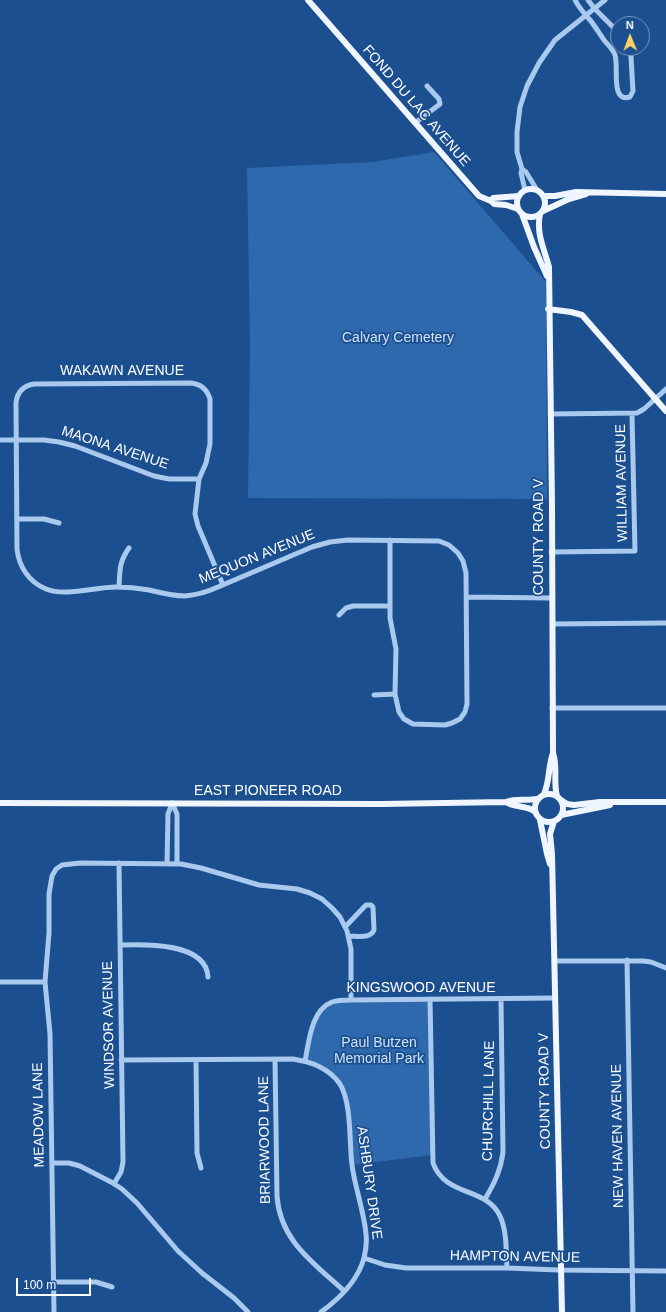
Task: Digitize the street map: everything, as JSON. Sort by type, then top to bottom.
[{"type":"main road","name":"FOND DU LAC AVENUE","points":[[308,0],[479,196],[491,201],[494,204],[506,205],[520,211]]},
{"type":"main road","points":[[525,190],[537,190],[543,196],[546,203],[538,225],[538,232],[548,267],[548,277],[517,204],[519,196],[525,190]]},
{"type":"main road","points":[[543,196],[555,196],[576,192],[666,194]]},
{"type":"main road","points":[[520,211],[529,217],[533,217],[570,199],[588,193]]},
{"type":"main road","points":[[491,201],[493,198],[519,196]]},
{"type":"main road","name":"COUNTY ROAD V","points":[[548,277],[552,708],[553,753],[556,762],[555,787],[559,798]]},
{"type":"main road","points":[[548,309],[571,312],[582,316],[666,411]]},
{"type":"main road","points":[[544,794],[547,787],[550,762],[553,753]]},
{"type":"main road","points":[[506,802],[512,800],[537,799],[544,794],[549,793],[567,804],[574,805],[600,802],[666,802]]},
{"type":"main road","points":[[559,798],[563,807],[561,815]]},
{"type":"main road","points":[[537,799],[534,811],[540,820],[554,821],[561,815],[630,802]]},
{"type":"main road","name":"EAST PIONEER ROAD","points":[[0,803],[381,804],[506,802],[512,806],[526,807],[534,811]]},
{"type":"main road","name":"COUNTY ROAD V","points":[[540,820],[552,870]]},
{"type":"main road","name":"COUNTY ROAD V","points":[[554,821],[550,834],[552,854],[555,961],[562,1312]]},
{"type":"street","points":[[575,0],[580,9],[610,47]]},
{"type":"street","points":[[588,0],[610,24]]},
{"type":"street","points":[[525,190],[520,173],[522,169],[517,150],[517,127],[520,107],[527,86],[539,63],[561,34],[605,0]]},
{"type":"street","points":[[614,56],[616,63],[617,92],[620,97],[624,99],[630,97],[633,91],[631,56]]},
{"type":"street","points":[[415,123],[440,104],[439,99],[427,86]]},
{"type":"street","points":[[522,169],[526,172],[537,190]]},
{"type":"street","name":"WAKAWN AVENUE","points":[[17,440],[17,398],[21,390],[30,385],[196,384],[206,390],[210,402],[210,449],[199,479],[196,520],[224,585]]},
{"type":"street","points":[[550,414],[632,414],[644,409],[666,389]]},
{"type":"street","name":"WILLIAM AVENUE","points":[[551,552],[634,551],[632,414]]},
{"type":"street","name":"MAONA AVENUE","points":[[0,440],[48,440],[65,443],[154,476],[169,479],[199,479]]},
{"type":"street","name":"MEQUON AVENUE","points":[[17,440],[17,549],[20,561],[27,575],[39,585],[50,590],[61,592],[119,587],[144,589],[168,595],[182,596],[203,593],[324,543],[344,540],[390,540],[435,540],[446,544],[460,556],[465,566],[467,597],[467,701],[463,715],[457,721],[449,724],[413,724],[407,721],[400,714],[397,708],[395,694],[396,649],[390,626],[390,540]]},
{"type":"street","points":[[17,519],[44,519],[59,523]]},
{"type":"street","points":[[119,587],[120,564],[123,556],[129,548]]},
{"type":"street","points":[[467,597],[551,598]]},
{"type":"street","points":[[339,615],[346,608],[353,606],[390,606]]},
{"type":"street","points":[[552,624],[666,623]]},
{"type":"street","points":[[374,695],[395,694]]},
{"type":"street","points":[[552,708],[666,708]]},
{"type":"street","points":[[168,864],[168,814],[172,803]]},
{"type":"street","points":[[172,803],[176,814],[177,864]]},
{"type":"street","name":"MEADOW LANE","points":[[54,1312],[50,1034],[45,982],[49,933],[50,883],[54,872],[58,867],[80,863],[119,863]]},
{"type":"street","points":[[119,863],[177,864],[201,868],[258,885],[291,888],[308,892],[318,897],[329,905],[340,917],[349,936],[351,953],[351,1000]]},
{"type":"street","name":"WINDSOR AVENUE","points":[[113,1182],[115,1182],[119,1176],[123,1165],[119,863]]},
{"type":"street","points":[[345,927],[366,905],[369,904],[373,907],[373,933],[367,936],[349,936]]},
{"type":"street","points":[[120,945],[157,946],[182,950],[192,954],[203,964],[208,971],[208,977]]},
{"type":"street","points":[[555,961],[627,960],[651,962],[666,968]]},
{"type":"street","name":"NEW HAVEN AVENUE","points":[[627,960],[633,1312]]},
{"type":"street","points":[[0,982],[45,982]]},
{"type":"street","name":"KINGSWOOD AVENUE","points":[[305,1061],[314,1021],[322,1009],[333,1001],[555,998]]},
{"type":"street","name":"CHURCHILL LANE","points":[[485,1199],[497,1178],[504,1152],[501,999]]},
{"type":"street","points":[[430,1000],[433,1163],[439,1175],[446,1182],[485,1199],[498,1211],[505,1232],[507,1268]]},
{"type":"street","name":"ASHBURY DRIVE","points":[[121,1060],[276,1059],[305,1061],[315,1064],[329,1072],[338,1083],[346,1097],[352,1165],[366,1231],[366,1244],[364,1258],[357,1275],[344,1291],[321,1312]]},
{"type":"street","name":"BRIARWOOD LANE","points":[[276,1059],[277,1196],[280,1218],[287,1233],[298,1248],[344,1291]]},
{"type":"street","points":[[196,1060],[197,1153],[201,1168]]},
{"type":"street","points":[[52,1163],[69,1163],[80,1166],[113,1182],[133,1199],[178,1251],[202,1273],[234,1298],[248,1312]]},
{"type":"street","name":"HAMPTON AVENUE","points":[[364,1258],[385,1265],[406,1268],[666,1271]]},
{"type":"street","points":[[53,1282],[96,1282],[112,1287]]},
{"type":"green space","name":"Calvary Cemetery","points":[[434,152],[546,282],[547,499],[248,498],[250,346],[247,168],[373,162]]},
{"type":"green space","name":"Paul Butzen Memorial Park","points":[[430,999],[432,1155],[352,1165],[347,1102],[334,1077],[305,1061],[314,1021],[319,1013],[333,1001]]}]
